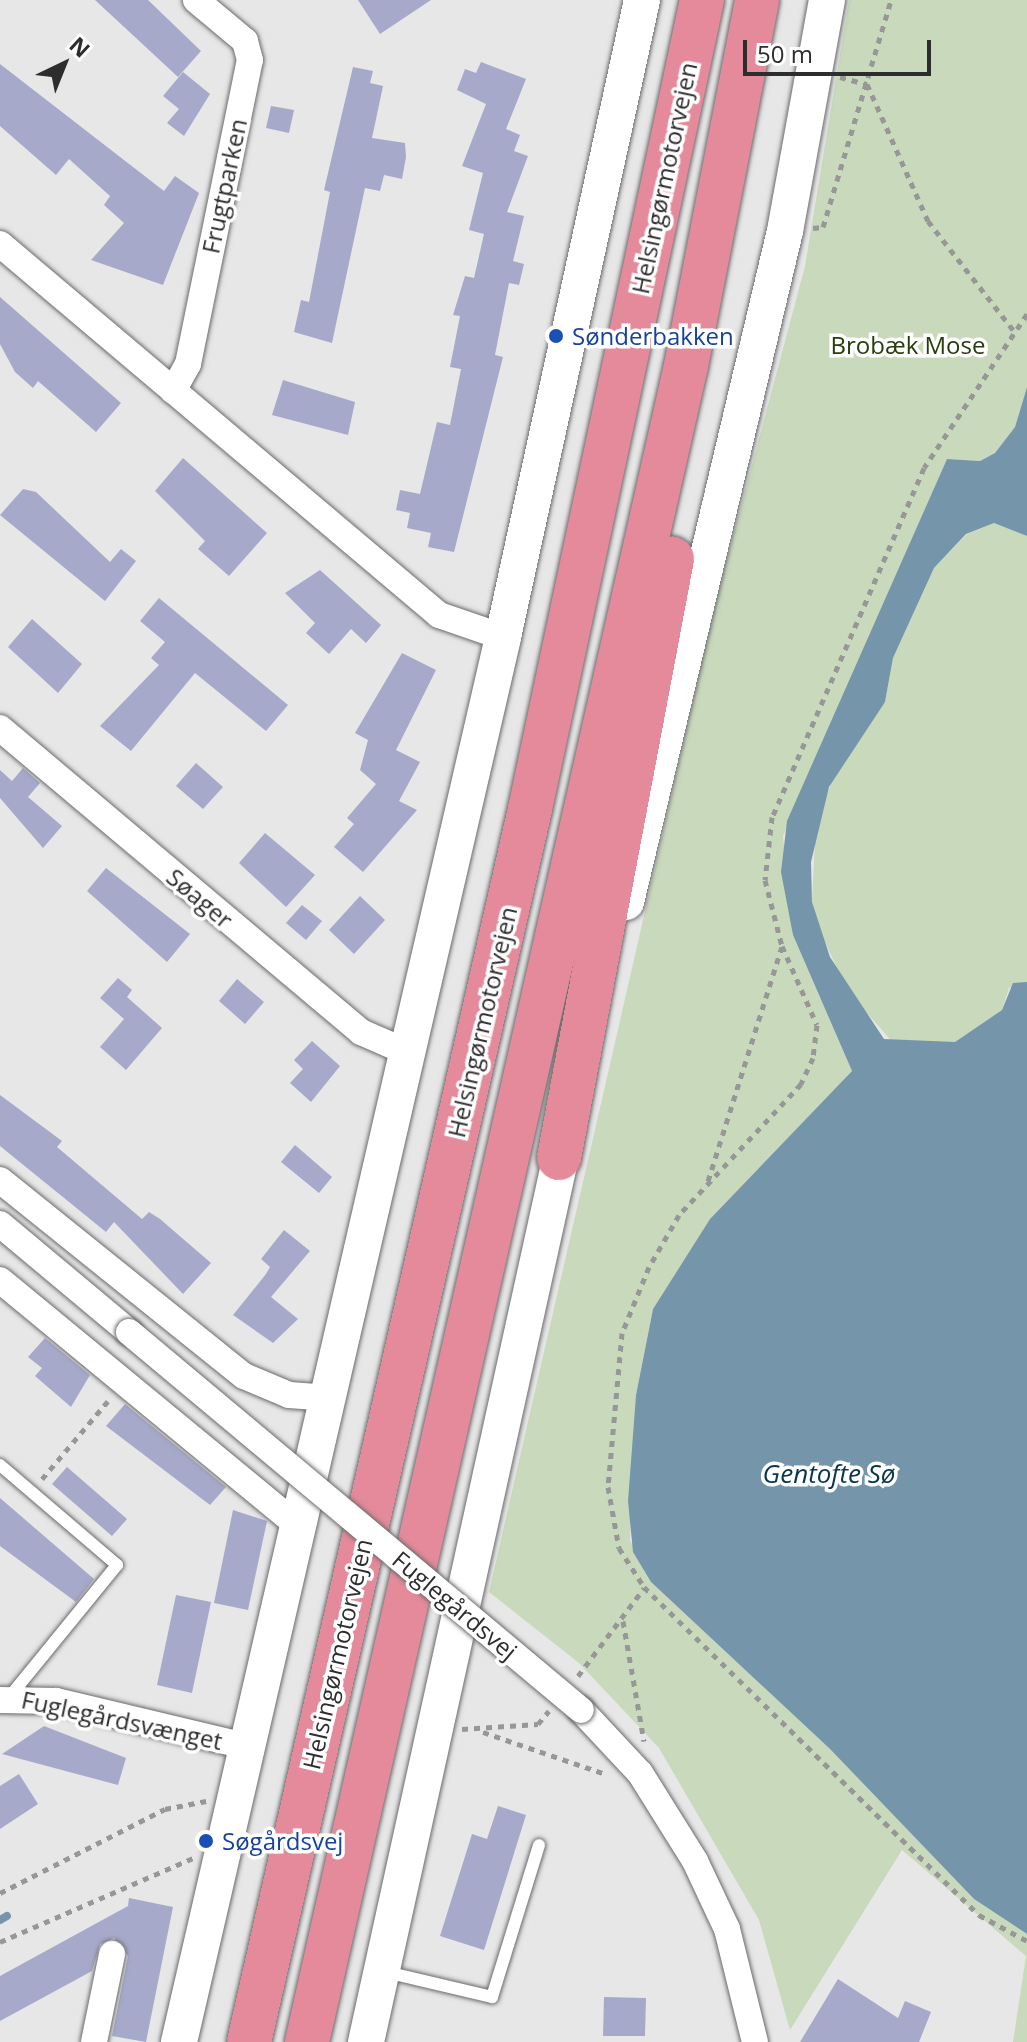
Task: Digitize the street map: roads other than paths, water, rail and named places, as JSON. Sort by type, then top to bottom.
[{"type":"highway","name":"Helsingørmotorvejen","points":[[249,2042],[530,809],[702,0]]},
{"type":"highway","points":[[307,2042],[686,366],[757,0]]},
{"type":"highway","points":[[559,1158],[699,410],[686,366]]},
{"type":"highway","points":[[220,2042],[304,1729],[325,1707]]},
{"type":"street","name":"Frugtparken","points":[[173,391],[188,364],[250,60],[245,41],[196,0]]},
{"type":"street","points":[[179,2042],[245,1746],[330,1398],[409,1053],[642,0]]},
{"type":"street","points":[[366,2042],[386,1972],[559,1158],[667,747],[785,231],[827,0]]},
{"type":"street","points":[[0,244],[439,615],[503,637]]},
{"type":"street","name":"Søager","points":[[0,728],[327,1005],[380,1044],[409,1053]]},
{"type":"street","points":[[0,1180],[244,1376],[289,1395],[330,1398]]},
{"type":"street","name":"Fuglegårdsvej","points":[[0,1224],[581,1710],[640,1773],[695,1861],[727,1929],[755,2042]]},
{"type":"street","points":[[0,1280],[297,1525]]},
{"type":"street","name":"Fuglegårdsvænget","points":[[3,1693],[245,1746]]},
{"type":"street","points":[[94,2042],[112,1954]]},
{"type":"lane","points":[[0,1465],[117,1565],[3,1693]]},
{"type":"lane","points":[[386,1972],[492,1997],[539,1845]]},
{"type":"water","name":"Gentofte Sø","points":[[1027,387],[1027,536],[994,523],[966,534],[934,568],[893,658],[885,702],[829,787],[811,862],[812,902],[830,957],[884,1039],[955,1042],[1002,1010],[1013,983],[1027,982],[1027,1934],[974,1899],[830,1749],[651,1582],[633,1552],[628,1501],[636,1395],[653,1309],[710,1219],[852,1071],[793,935],[781,872],[787,821],[947,459],[980,461],[995,453],[1015,427]]},
{"type":"waterway","points":[[0,1920],[7,1916]]},
{"type":"place","name":"Sønderbakken","points":[[556,336]]},
{"type":"place","name":"Søgårdsvej","points":[[206,1841]]},
{"type":"park label","name":"Brobæk Mose","points":[[908,345]]}]
